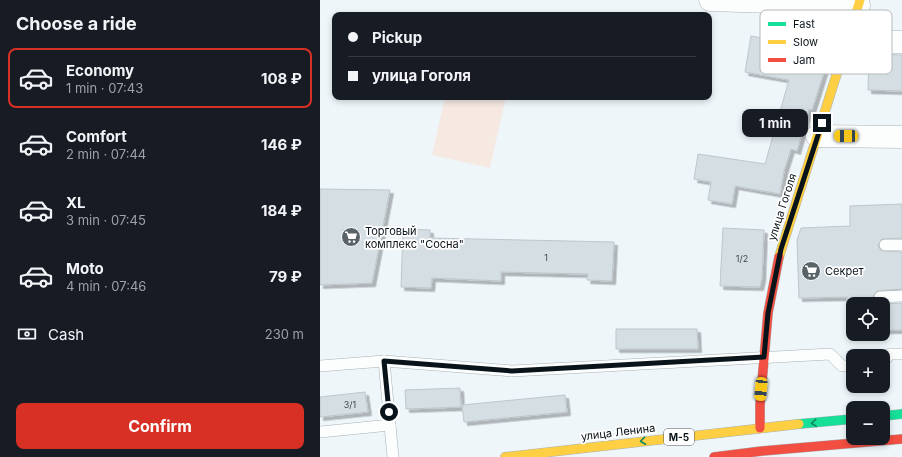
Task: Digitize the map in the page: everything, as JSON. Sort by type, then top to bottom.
[{"type":"main road","name":"улица Гоголя","points":[[760,428],[760,405],[768,313],[781,249],[837,74]]},
{"type":"main road","points":[[890,415],[902,414]]},
{"type":"main road","name":"улица Ленина","points":[[505,457],[846,420]]},
{"type":"main road","points":[[714,457],[762,451],[902,439]]},
{"type":"street","points":[[710,0],[860,2]]},
{"type":"street","points":[[817,136],[902,137]]},
{"type":"lane","points":[[884,245],[902,245]]},
{"type":"lane","points":[[880,297],[902,296]]},
{"type":"lane","points":[[320,366],[384,361],[512,371],[830,354],[842,366],[846,366]]},
{"type":"lane","points":[[890,354],[902,354]]},
{"type":"lane","points":[[384,361],[393,457]]},
{"type":"lane","points":[[320,432],[390,425]]},
{"type":"shaded area","points":[[444,100],[505,100],[490,168],[432,155]]},
{"type":"building","points":[[751,36],[760,38],[760,74],[823,74],[812,110],[809,109],[797,151],[791,149],[784,171],[780,194],[735,186],[732,204],[708,200],[711,182],[694,179],[698,154],[765,164],[789,80],[745,72]]},
{"type":"building","points":[[892,55],[902,55],[902,91],[868,90],[868,74],[892,74]]},
{"type":"building","name":"Торговый комплекс \"Сосна\"","points":[[320,189],[390,190],[372,283],[320,285]]},
{"type":"building","points":[[902,204],[902,238],[882,239],[878,245],[882,251],[902,252],[902,289],[877,291],[873,297],[799,298],[797,240],[801,228],[850,226],[850,206]]},
{"type":"building","points":[[723,228],[764,230],[762,278],[760,287],[720,286]]},
{"type":"building","points":[[403,229],[430,230],[430,238],[614,242],[612,281],[587,280],[588,274],[501,272],[501,281],[432,278],[431,288],[401,287]]},
{"type":"building","points":[[902,303],[902,330],[890,330],[890,304]]},
{"type":"building","points":[[616,329],[697,329],[698,349],[616,349]]},
{"type":"building","points":[[460,388],[461,407],[406,409],[405,390]]},
{"type":"building","points":[[365,392],[368,412],[320,417],[320,397]]},
{"type":"building","points":[[565,395],[567,412],[464,422],[462,405]]},
{"type":"traffic: fast","points":[[890,415],[902,414]]},
{"type":"traffic: fast","points":[[799,424],[846,420]]},
{"type":"traffic: slow","points":[[857,10],[860,0]]},
{"type":"traffic: slow","points":[[779,257],[837,74]]},
{"type":"traffic: slow","points":[[505,457],[799,424]]},
{"type":"traffic: jam","points":[[760,428],[760,405],[768,313],[779,257]]},
{"type":"traffic: jam","points":[[714,457],[762,451],[902,439]]},
{"type":"place","name":"Торговый комплекс \"Сосна\"","points":[[351,237]]},
{"type":"place","name":"Секрет","points":[[811,271]]},
{"type":"route","points":[[389,412],[384,361],[512,371],[764,357],[768,313],[781,249],[822,123]]}]
